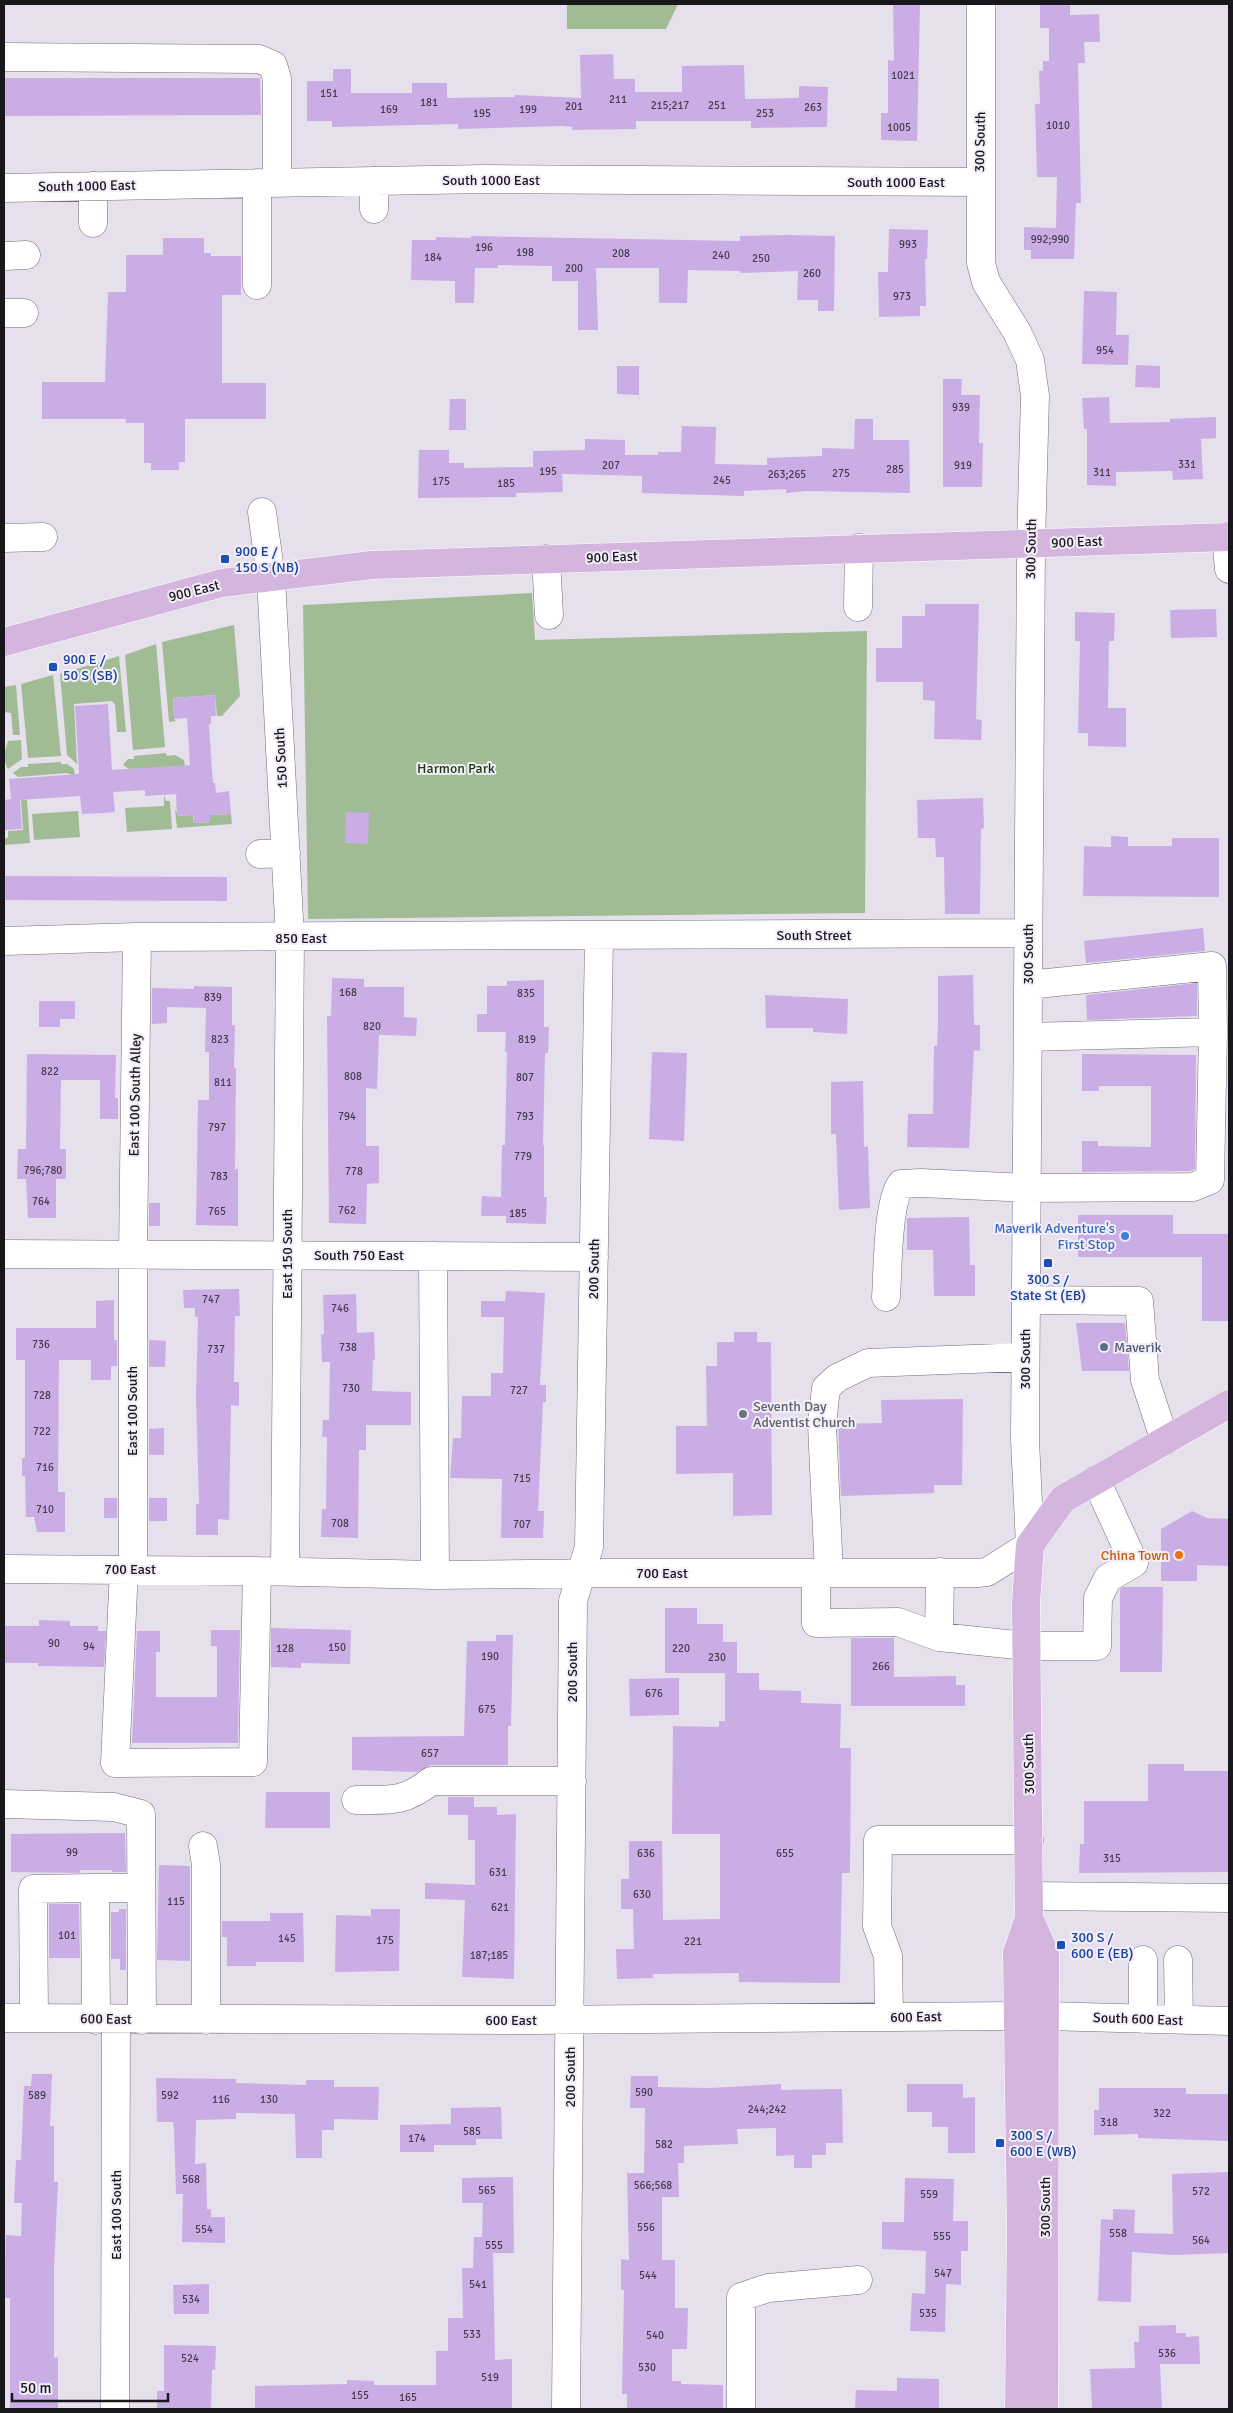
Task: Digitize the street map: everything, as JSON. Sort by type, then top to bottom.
[{"type":"main road","name":"900 East","points":[[4,642],[222,583],[372,565],[1228,537]]},
{"type":"main road","points":[[1030,1545],[1063,1499],[1229,1404]]},
{"type":"main road","name":"300 South","points":[[1019,2409],[1021,2231],[1017,1953],[1029,1907],[1026,1602],[1030,1545]]},
{"type":"main road","name":"300 South","points":[[1029,1907],[1045,1954],[1044,2409]]},
{"type":"street","name":"300 South","points":[[981,4],[979,182],[981,263],[986,282],[1018,332],[1027,353],[1035,396],[1031,543],[1026,1188],[1025,1440],[1030,1545]]},
{"type":"street","points":[[4,57],[259,59],[273,65],[277,79],[257,285]]},
{"type":"street","name":"South 1000 East","points":[[4,188],[494,179],[979,182]]},
{"type":"street","points":[[374,181],[374,209]]},
{"type":"street","points":[[93,186],[93,223]]},
{"type":"street","name":"150 South","points":[[262,512],[271,578],[273,854],[290,938]]},
{"type":"street","points":[[4,538],[43,537]]},
{"type":"street","points":[[1228,537],[1229,569]]},
{"type":"street","points":[[858,607],[859,548]]},
{"type":"street","points":[[546,559],[549,615]]},
{"type":"street","name":"South Street","points":[[599,937],[1028,933]]},
{"type":"street","name":"850 East","points":[[4,941],[137,937],[599,937]]},
{"type":"street","name":"East 100 South Alley","points":[[133,1254],[137,937]]},
{"type":"street","name":"200 South","points":[[566,2409],[573,1601],[589,1547],[599,937]]},
{"type":"street","name":"East 150 South","points":[[285,1571],[290,938]]},
{"type":"street","points":[[886,1297],[892,1216],[895,1196],[901,1184],[921,1183],[1026,1188],[1193,1187],[1210,1180],[1214,1032],[1212,966],[1028,985]]},
{"type":"street","points":[[1028,1037],[1214,1032]]},
{"type":"street","name":"South 750 East","points":[[4,1254],[594,1257]]},
{"type":"street","name":"East 100 South","points":[[133,1254],[128,1569],[114,1763],[253,1762],[257,1571]]},
{"type":"street","points":[[433,1256],[435,1575]]},
{"type":"street","points":[[1026,1300],[1140,1301],[1145,1380],[1165,1441]]},
{"type":"street","points":[[1026,1357],[868,1363],[837,1378],[826,1388],[822,1425],[822,1573],[816,1623],[898,1622],[939,1637],[1027,1646],[1097,1646],[1098,1598],[1108,1578],[1134,1563],[1096,1480]]},
{"type":"street","name":"700 East","points":[[4,1569],[285,1571],[435,1575],[987,1572],[1030,1545]]},
{"type":"street","points":[[939,1637],[940,1572]]},
{"type":"street","points":[[356,1800],[400,1799],[417,1792],[431,1781],[572,1782]]},
{"type":"street","points":[[4,1804],[114,1806],[141,1814],[141,1888],[118,2020]]},
{"type":"street","points":[[889,2017],[888,1956],[878,1926],[878,1840],[1029,1840]]},
{"type":"street","points":[[203,1846],[206,1865],[206,2020]]},
{"type":"street","points":[[95,1888],[118,2020]]},
{"type":"street","points":[[34,2018],[32,1889],[141,1888]]},
{"type":"street","points":[[1029,1907],[1229,1898]]},
{"type":"street","points":[[1143,1960],[1143,2019]]},
{"type":"street","points":[[1178,1960],[1179,2020]]},
{"type":"street","name":"600 East","points":[[4,2018],[118,2020],[570,2020],[1019,2016]]},
{"type":"street","name":"South 600 East","points":[[1046,2016],[1229,2021]]},
{"type":"street","name":"East 100 South","points":[[115,2409],[118,2020]]},
{"type":"street","points":[[741,2409],[741,2297],[768,2288],[858,2280]]},
{"type":"green space","points":[[567,4],[678,4],[666,29],[567,29]]},
{"type":"green space","name":"Harmon Park","points":[[532,593],[535,640],[867,631],[865,913],[308,919],[303,605]]},
{"type":"green space","points":[[234,625],[240,696],[222,716],[217,716],[215,695],[173,698],[174,719],[176,721],[169,722],[162,642]]},
{"type":"green space","points":[[156,644],[165,747],[133,750],[125,655]]},
{"type":"green space","points":[[119,656],[126,732],[117,732],[115,705],[112,701],[74,704],[77,764],[67,755],[60,674]]},
{"type":"green space","points":[[53,675],[61,756],[28,758],[21,684]]},
{"type":"green space","points":[[16,685],[20,735],[13,735],[11,713],[4,712],[4,687]]},
{"type":"green space","points":[[21,740],[22,759],[8,769],[5,751],[8,741]]},
{"type":"green space","points":[[166,753],[167,756],[175,755],[184,760],[185,767],[129,769],[123,765],[128,759],[134,759],[134,756]]},
{"type":"green space","points":[[61,762],[61,764],[67,764],[74,769],[75,776],[67,773],[18,777],[13,773],[21,767],[28,767],[28,764]]},
{"type":"green space","points":[[164,795],[166,801],[170,801],[172,829],[127,832],[125,808],[164,806]]},
{"type":"green space","points":[[21,800],[27,800],[30,843],[4,845],[4,838],[8,838],[8,831],[23,830]]},
{"type":"green space","points":[[175,809],[178,816],[193,815],[194,823],[210,822],[210,815],[231,814],[232,824],[177,828]]},
{"type":"green space","points":[[78,811],[80,837],[34,840],[32,814]]},
{"type":"building","points":[[893,4],[920,4],[917,141],[881,140],[881,113],[888,113],[888,60],[894,61]]},
{"type":"building","points":[[1040,4],[1070,4],[1070,15],[1099,14],[1100,42],[1084,42],[1085,63],[1078,63],[1081,203],[1076,203],[1074,259],[1031,259],[1031,250],[1024,250],[1024,227],[1056,228],[1057,177],[1037,177],[1035,104],[1040,104],[1039,71],[1043,71],[1043,61],[1049,61],[1049,28],[1040,28]]},
{"type":"building","points":[[613,54],[614,79],[635,79],[635,92],[682,92],[682,66],[744,65],[745,99],[799,98],[799,86],[828,87],[827,127],[751,128],[751,121],[636,121],[636,129],[572,130],[572,127],[563,126],[458,129],[458,124],[332,127],[332,121],[307,121],[307,81],[333,81],[333,69],[351,69],[351,93],[412,93],[412,83],[447,83],[447,98],[515,97],[515,95],[581,98],[580,55]]},
{"type":"building","points":[[4,78],[260,78],[261,115],[4,116]]},
{"type":"building","points":[[889,229],[928,230],[927,259],[925,259],[926,306],[920,306],[920,316],[879,317],[878,272],[888,272]]},
{"type":"building","points":[[740,236],[835,236],[834,311],[818,311],[818,300],[797,300],[798,271],[741,273],[740,271],[688,270],[687,303],[659,303],[659,268],[596,268],[598,330],[578,330],[578,281],[552,281],[552,266],[498,265],[498,268],[475,268],[474,303],[455,303],[455,281],[411,280],[412,240],[436,240],[436,237],[740,241]]},
{"type":"building","points":[[163,238],[204,238],[204,253],[211,253],[211,256],[241,256],[241,295],[222,295],[222,383],[266,383],[266,419],[185,419],[185,462],[179,462],[179,470],[151,470],[151,463],[144,463],[144,423],[126,423],[126,419],[42,419],[42,382],[105,382],[108,292],[126,292],[126,255],[163,255]]},
{"type":"building","points":[[1084,291],[1117,292],[1116,335],[1129,335],[1128,365],[1082,364]]},
{"type":"building","points":[[1136,365],[1160,366],[1160,388],[1135,387]]},
{"type":"building","points":[[617,366],[639,366],[639,395],[617,394]]},
{"type":"building","points":[[943,379],[962,379],[961,395],[980,395],[979,443],[983,443],[982,487],[943,487]]},
{"type":"building","points":[[1109,397],[1110,423],[1170,422],[1170,419],[1216,417],[1216,438],[1201,439],[1203,479],[1173,480],[1172,471],[1116,472],[1116,486],[1087,485],[1087,429],[1084,429],[1082,398]]},
{"type":"building","points":[[450,399],[466,399],[466,430],[449,430]]},
{"type":"building","points":[[855,419],[873,419],[873,440],[909,440],[910,493],[807,491],[786,493],[786,489],[744,491],[744,496],[642,493],[642,476],[562,474],[563,492],[516,493],[516,497],[418,498],[419,450],[449,450],[449,463],[464,463],[464,468],[533,467],[533,451],[585,450],[585,439],[625,440],[625,455],[658,455],[658,452],[681,452],[682,426],[716,427],[715,464],[767,465],[767,458],[822,456],[822,448],[854,449]]},
{"type":"building","points":[[925,604],[979,604],[976,719],[982,720],[981,740],[934,739],[935,701],[923,700],[923,682],[876,682],[876,648],[902,648],[902,616],[925,616]]},
{"type":"building","points":[[1216,609],[1217,637],[1171,638],[1170,610]]},
{"type":"building","points":[[1075,612],[1115,613],[1114,641],[1109,641],[1108,708],[1126,708],[1126,747],[1088,746],[1088,733],[1078,733],[1080,641],[1075,641]]},
{"type":"building","points":[[215,695],[216,716],[211,716],[211,724],[209,725],[213,783],[215,783],[216,793],[229,791],[231,814],[210,815],[210,822],[194,823],[194,815],[177,816],[176,794],[145,796],[145,790],[113,792],[115,812],[104,813],[82,814],[80,796],[20,800],[22,829],[4,830],[4,800],[11,799],[9,779],[79,774],[75,706],[108,704],[112,770],[190,765],[187,718],[174,719],[173,698]]},
{"type":"building","points":[[983,798],[984,828],[981,829],[980,914],[945,914],[944,857],[936,857],[935,838],[918,838],[917,800]]},
{"type":"building","points":[[346,812],[369,813],[368,844],[345,843]]},
{"type":"building","points":[[1111,836],[1128,837],[1128,846],[1172,846],[1172,838],[1219,838],[1219,897],[1083,896],[1084,846],[1111,847]]},
{"type":"building","points":[[4,876],[227,877],[227,901],[4,900]]},
{"type":"building","points":[[1203,928],[1205,951],[1086,963],[1084,941]]},
{"type":"building","points":[[973,975],[974,1025],[980,1025],[980,1051],[974,1050],[969,1148],[907,1147],[908,1114],[933,1114],[934,1046],[937,1046],[938,1025],[938,976]]},
{"type":"building","points":[[332,978],[364,979],[364,987],[404,987],[404,1017],[417,1018],[416,1036],[379,1035],[377,1089],[366,1088],[366,1146],[379,1146],[379,1183],[367,1184],[366,1224],[329,1223],[327,1016],[331,1016]]},
{"type":"building","points":[[544,980],[544,1027],[549,1027],[548,1053],[545,1053],[543,1145],[544,1197],[547,1197],[546,1224],[506,1223],[506,1216],[481,1216],[482,1196],[501,1197],[502,1145],[505,1145],[506,1032],[477,1032],[477,1014],[487,1014],[487,986],[507,986],[507,981]]},
{"type":"building","points":[[1197,983],[1197,1016],[1087,1020],[1086,995]]},
{"type":"building","points":[[194,986],[232,987],[232,1025],[235,1025],[235,1169],[238,1169],[238,1226],[196,1225],[198,1100],[209,1100],[209,1052],[205,1052],[206,1008],[167,1007],[167,1023],[152,1024],[152,988],[194,989]]},
{"type":"building","points":[[765,995],[848,999],[847,1034],[813,1032],[813,1028],[766,1028]]},
{"type":"building","points":[[39,1001],[75,1001],[75,1019],[60,1019],[60,1027],[39,1027]]},
{"type":"building","points":[[652,1052],[687,1053],[684,1141],[649,1139]]},
{"type":"building","points":[[27,1054],[116,1055],[115,1098],[118,1098],[118,1119],[100,1119],[100,1080],[61,1080],[60,1149],[66,1149],[66,1177],[65,1179],[56,1179],[56,1218],[28,1218],[26,1179],[17,1179],[18,1149],[26,1149]]},
{"type":"building","points":[[1082,1054],[1196,1055],[1195,1169],[1190,1171],[1082,1172],[1082,1141],[1098,1141],[1098,1146],[1151,1147],[1151,1086],[1099,1086],[1099,1091],[1082,1091]]},
{"type":"building","points":[[863,1081],[864,1147],[868,1146],[870,1208],[839,1210],[836,1134],[831,1134],[831,1082]]},
{"type":"building","points":[[149,1203],[160,1203],[160,1226],[149,1226]]},
{"type":"building","points":[[1078,1215],[1173,1215],[1173,1234],[1229,1234],[1229,1321],[1202,1321],[1202,1257],[1078,1257]]},
{"type":"building","points":[[969,1217],[970,1265],[975,1265],[975,1296],[934,1296],[933,1250],[907,1250],[907,1218]]},
{"type":"building","points":[[239,1289],[240,1316],[235,1316],[234,1382],[239,1382],[239,1406],[231,1405],[229,1520],[218,1519],[218,1535],[196,1535],[196,1504],[199,1504],[196,1395],[198,1317],[195,1317],[195,1308],[184,1308],[183,1290]]},
{"type":"building","points":[[506,1291],[545,1293],[540,1385],[546,1385],[546,1402],[543,1402],[538,1511],[544,1511],[543,1538],[501,1538],[502,1479],[450,1478],[453,1438],[461,1438],[462,1396],[491,1396],[491,1373],[503,1373],[504,1317],[481,1317],[481,1301],[505,1301]]},
{"type":"building","points":[[356,1294],[357,1333],[374,1332],[375,1360],[373,1360],[372,1391],[411,1392],[411,1425],[366,1425],[366,1450],[359,1450],[358,1538],[321,1537],[322,1509],[326,1509],[327,1437],[322,1437],[323,1420],[329,1420],[330,1362],[322,1362],[321,1335],[324,1334],[323,1295]]},
{"type":"building","points":[[114,1300],[114,1340],[117,1340],[117,1366],[111,1366],[111,1380],[91,1380],[91,1360],[59,1360],[58,1492],[65,1492],[65,1532],[37,1532],[34,1517],[26,1517],[25,1476],[22,1476],[22,1458],[25,1458],[25,1360],[16,1360],[16,1328],[96,1328],[96,1301]]},
{"type":"building","name":"Maverik","points":[[1076,1323],[1125,1323],[1129,1371],[1082,1371]]},
{"type":"building","name":"Seventh Day Adventist Church","points":[[734,1332],[757,1332],[757,1342],[771,1342],[772,1515],[733,1516],[733,1473],[676,1474],[676,1426],[707,1426],[706,1366],[717,1366],[717,1342],[734,1342]]},
{"type":"building","points":[[149,1340],[166,1341],[165,1367],[149,1367]]},
{"type":"building","points":[[963,1399],[962,1485],[934,1485],[934,1493],[841,1496],[838,1424],[882,1423],[881,1400]]},
{"type":"building","points":[[164,1428],[164,1455],[149,1455],[149,1429]]},
{"type":"building","points":[[104,1498],[117,1498],[117,1518],[104,1518]]},
{"type":"building","points":[[149,1498],[167,1498],[167,1521],[149,1521]]},
{"type":"building","points":[[1192,1511],[1207,1518],[1229,1519],[1228,1566],[1197,1565],[1197,1581],[1161,1581],[1161,1529]]},
{"type":"building","points":[[1123,1587],[1163,1587],[1162,1672],[1120,1672],[1120,1589]]},
{"type":"building","points":[[665,1608],[697,1608],[697,1624],[723,1624],[723,1642],[737,1642],[737,1673],[759,1673],[759,1690],[801,1691],[801,1703],[841,1704],[840,1748],[851,1748],[850,1873],[842,1873],[840,1983],[739,1982],[739,1973],[653,1974],[653,1978],[617,1979],[616,1949],[634,1949],[633,1909],[621,1909],[621,1879],[629,1879],[629,1841],[662,1841],[663,1920],[720,1919],[720,1834],[672,1834],[673,1726],[719,1727],[719,1721],[725,1721],[725,1673],[665,1673]]},
{"type":"building","points":[[39,1620],[70,1621],[70,1626],[98,1626],[98,1631],[106,1631],[104,1667],[38,1666],[38,1663],[4,1663],[4,1626],[39,1626]]},
{"type":"building","points":[[271,1628],[351,1630],[350,1664],[301,1663],[301,1668],[271,1667]]},
{"type":"building","points":[[211,1630],[240,1630],[238,1743],[132,1743],[137,1631],[160,1631],[160,1652],[156,1652],[156,1697],[217,1697],[217,1646],[211,1646]]},
{"type":"building","points":[[496,1635],[513,1635],[508,1765],[431,1765],[417,1772],[352,1770],[352,1737],[464,1736],[467,1641],[496,1641]]},
{"type":"building","points":[[851,1638],[894,1638],[894,1677],[956,1676],[956,1685],[965,1685],[965,1706],[851,1706]]},
{"type":"building","points":[[679,1678],[679,1715],[630,1716],[629,1679]]},
{"type":"building","points":[[1148,1764],[1184,1764],[1184,1771],[1229,1771],[1229,1872],[1079,1873],[1080,1844],[1084,1844],[1084,1801],[1148,1801]]},
{"type":"building","points":[[266,1792],[330,1792],[330,1828],[265,1828]]},
{"type":"building","points":[[448,1797],[474,1797],[474,1807],[497,1807],[497,1815],[516,1814],[514,1979],[462,1977],[465,1900],[425,1899],[425,1883],[475,1885],[475,1840],[468,1840],[468,1815],[448,1815]]},
{"type":"building","points":[[125,1833],[126,1872],[80,1870],[80,1873],[11,1872],[11,1834]]},
{"type":"building","points":[[159,1865],[190,1866],[190,1961],[157,1960]]},
{"type":"building","points":[[49,1904],[79,1904],[80,1958],[49,1958]]},
{"type":"building","points":[[119,1909],[126,1909],[126,1970],[120,1970],[120,1959],[111,1959],[111,1912],[119,1912]]},
{"type":"building","points":[[371,1909],[400,1909],[399,1971],[335,1972],[336,1915],[371,1916]]},
{"type":"building","points":[[270,1913],[303,1913],[304,1962],[256,1962],[256,1966],[227,1966],[227,1937],[222,1937],[222,1921],[270,1921]]},
{"type":"building","points":[[32,2074],[52,2074],[50,2126],[54,2126],[54,2182],[58,2182],[54,2268],[54,2358],[58,2357],[58,2409],[10,2409],[10,2298],[4,2298],[6,2235],[21,2236],[22,2203],[14,2203],[16,2160],[21,2160],[24,2086],[31,2086]]},
{"type":"building","points":[[631,2076],[658,2076],[658,2087],[710,2088],[781,2084],[781,2090],[842,2089],[843,2143],[826,2143],[826,2155],[812,2155],[812,2168],[794,2168],[794,2155],[776,2156],[776,2128],[737,2129],[738,2144],[684,2146],[684,2163],[678,2163],[679,2197],[662,2197],[662,2260],[675,2260],[675,2308],[688,2308],[687,2349],[672,2349],[672,2381],[681,2381],[681,2384],[723,2385],[723,2409],[627,2409],[627,2394],[622,2394],[624,2290],[621,2290],[621,2259],[629,2260],[627,2173],[644,2173],[645,2108],[630,2108]]},
{"type":"building","points":[[156,2078],[236,2079],[236,2083],[306,2085],[306,2080],[334,2080],[334,2087],[379,2087],[378,2120],[334,2119],[334,2130],[322,2130],[322,2158],[296,2158],[295,2114],[236,2113],[236,2119],[196,2120],[195,2164],[206,2163],[207,2209],[211,2209],[211,2217],[225,2217],[225,2243],[182,2242],[183,2194],[176,2194],[173,2122],[157,2122]]},
{"type":"building","points":[[907,2084],[963,2084],[963,2098],[975,2097],[975,2153],[948,2153],[948,2127],[932,2127],[932,2112],[907,2112]]},
{"type":"building","points":[[1099,2088],[1186,2088],[1186,2094],[1229,2094],[1229,2141],[1138,2138],[1138,2134],[1094,2135],[1094,2110],[1099,2110]]},
{"type":"building","points":[[501,2107],[502,2139],[476,2139],[476,2145],[434,2145],[434,2152],[400,2152],[400,2125],[451,2124],[451,2108]]},
{"type":"building","points":[[1229,2172],[1229,2253],[1173,2255],[1132,2252],[1131,2302],[1098,2301],[1101,2219],[1113,2220],[1113,2209],[1135,2210],[1134,2233],[1173,2234],[1172,2174]]},
{"type":"building","points":[[513,2177],[514,2253],[493,2253],[495,2360],[512,2359],[512,2409],[255,2409],[255,2386],[347,2384],[347,2380],[374,2381],[374,2385],[436,2385],[436,2351],[448,2351],[448,2318],[463,2318],[462,2268],[473,2268],[474,2237],[482,2237],[483,2203],[462,2203],[462,2178]]},
{"type":"building","points":[[905,2178],[954,2179],[953,2221],[968,2221],[968,2251],[961,2251],[961,2285],[946,2284],[945,2332],[910,2331],[912,2293],[925,2294],[926,2251],[882,2249],[882,2222],[904,2222]]},
{"type":"building","points":[[209,2284],[209,2314],[174,2314],[173,2285]]},
{"type":"building","points":[[1176,2325],[1176,2333],[1186,2333],[1186,2337],[1199,2336],[1200,2364],[1160,2364],[1162,2409],[1092,2409],[1090,2369],[1135,2368],[1134,2342],[1139,2342],[1139,2326]]},
{"type":"building","points":[[164,2345],[216,2346],[215,2370],[212,2370],[211,2409],[157,2409],[157,2391],[164,2391]]},
{"type":"building","points":[[897,2378],[939,2379],[939,2409],[855,2409],[856,2390],[897,2391]]},
{"type":"place","name":"900 E / 150 S (NB)","points":[[225,559]]},
{"type":"place","name":"900 E / 50 S (SB)","points":[[53,667]]},
{"type":"place","name":"Maverik Adventure's First Stop","points":[[1125,1236]]},
{"type":"place","name":"300 S / State St (EB)","points":[[1048,1263]]},
{"type":"place","name":"Maverik","points":[[1104,1347]]},
{"type":"place","name":"Seventh Day Adventist Church","points":[[743,1414]]},
{"type":"place","name":"China Town","points":[[1179,1555]]},
{"type":"place","name":"300 S / 600 E (EB)","points":[[1061,1945]]},
{"type":"place","name":"300 S / 600 E (WB)","points":[[1000,2143]]}]
